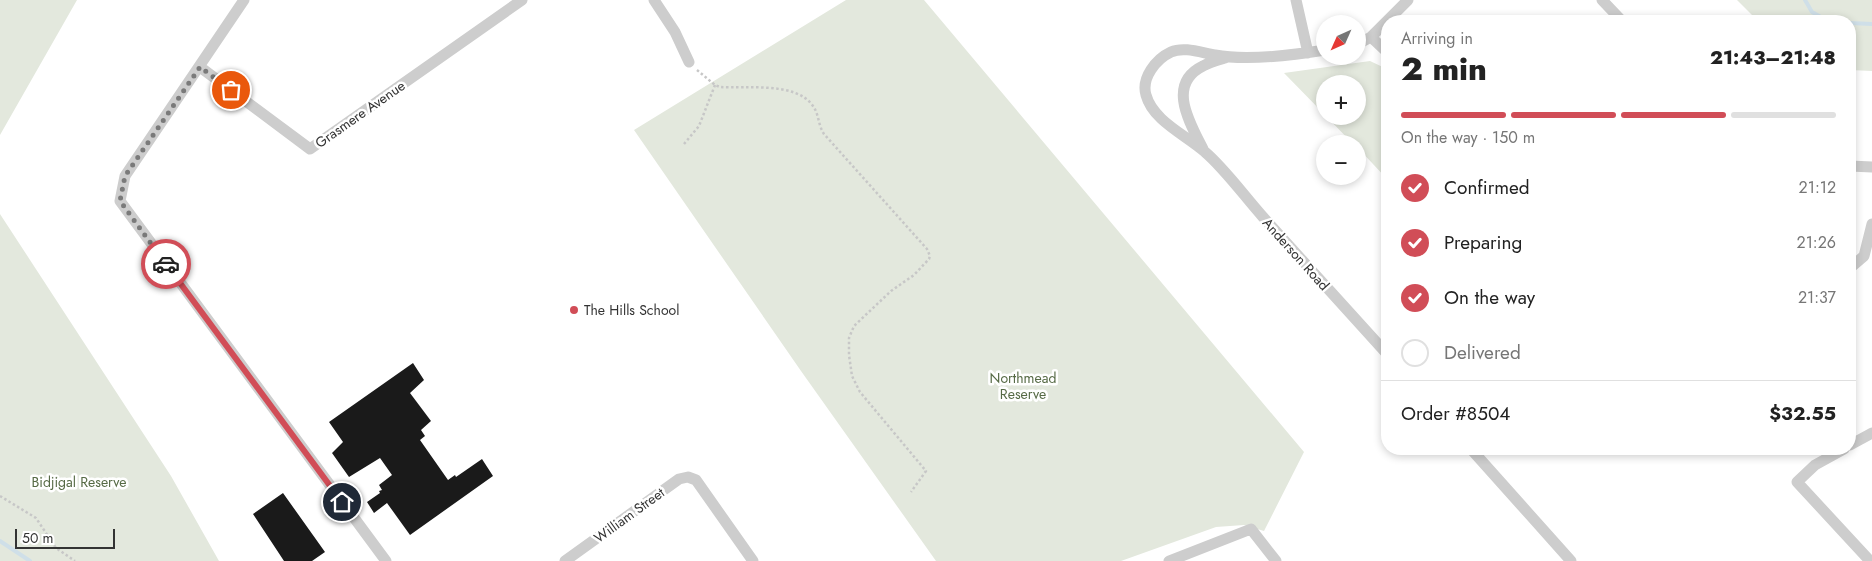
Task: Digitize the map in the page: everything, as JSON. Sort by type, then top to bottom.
[{"type":"street","points":[[244,0],[125,176],[120,201],[386,561]]},
{"type":"street","name":"Grasmere Avenue","points":[[200,67],[310,149],[522,0]]},
{"type":"street","points":[[654,0],[676,32],[689,62]]},
{"type":"street","points":[[1296,0],[1308,53]]},
{"type":"street","points":[[1393,15],[1408,0]]},
{"type":"street","points":[[1602,0],[1616,15]]},
{"type":"street","points":[[1366,40],[1381,27]]},
{"type":"street","points":[[1371,37],[1381,46]]},
{"type":"street","name":"Anderson Road","points":[[1316,52],[1226,57],[1182,49],[1162,57],[1154,66],[1147,76],[1146,96],[1164,121],[1206,152],[1381,347]]},
{"type":"street","name":"Anderson Road","points":[[1206,152],[1187,116],[1182,93],[1187,80],[1195,71],[1202,66],[1226,57]]},
{"type":"street","points":[[1856,166],[1872,167]]},
{"type":"street","points":[[1856,265],[1868,258],[1872,224]]},
{"type":"street","points":[[1856,442],[1872,433]]},
{"type":"street","points":[[1476,455],[1571,561]]},
{"type":"street","points":[[1833,455],[1815,465],[1797,482],[1870,561]]},
{"type":"street","name":"William Street","points":[[565,561],[679,479],[688,477],[696,480],[753,561]]},
{"type":"street","points":[[1169,561],[1251,529],[1276,561]]},
{"type":"path","points":[[689,62],[715,85],[726,88],[778,88],[802,96],[809,101],[815,107],[819,127],[824,134],[928,249],[929,259],[914,275],[891,291],[854,326],[849,338],[852,376],[860,392],[926,471],[911,492]]},
{"type":"path","points":[[684,144],[700,126],[715,85]]},
{"type":"path","points":[[0,496],[36,518],[56,548],[75,561]]},
{"type":"green space","points":[[0,0],[77,0],[0,135]]},
{"type":"green space","name":"Northmead Reserve","points":[[846,0],[924,0],[1304,452],[1264,531],[1244,525],[1216,527],[1121,561],[936,561],[801,371],[634,130]]},
{"type":"green space","points":[[1737,0],[1872,0],[1872,71],[1856,70],[1856,15],[1752,15]]},
{"type":"green space","points":[[1370,61],[1381,66],[1381,173],[1366,157],[1366,135],[1344,135],[1335,125],[1366,125],[1366,75],[1316,75],[1316,106],[1284,73],[1341,65],[1366,65],[1366,62]]},
{"type":"green space","name":"Bidjigal Reserve","points":[[0,214],[171,476],[219,561],[0,561]]},
{"type":"building","points":[[413,363],[424,380],[410,393],[431,421],[421,430],[425,436],[420,440],[448,480],[455,475],[456,477],[482,459],[493,476],[410,535],[387,503],[374,513],[367,502],[380,493],[379,491],[382,490],[379,485],[392,475],[380,458],[349,477],[332,453],[343,442],[329,422]]},
{"type":"building","points":[[283,493],[325,552],[312,561],[284,561],[253,514]]},
{"type":"waterway","points":[[1805,0],[1812,12],[1817,15]]},
{"type":"waterway","points":[[1856,23],[1872,24]]},
{"type":"waterway","points":[[0,541],[30,561]]},
{"type":"way so far","points":[[166,264],[120,201],[125,176],[200,67],[231,90]]},
{"type":"place","name":"The Hills School","points":[[574,310]]},
{"type":"route","points":[[166,264],[342,502]]}]
